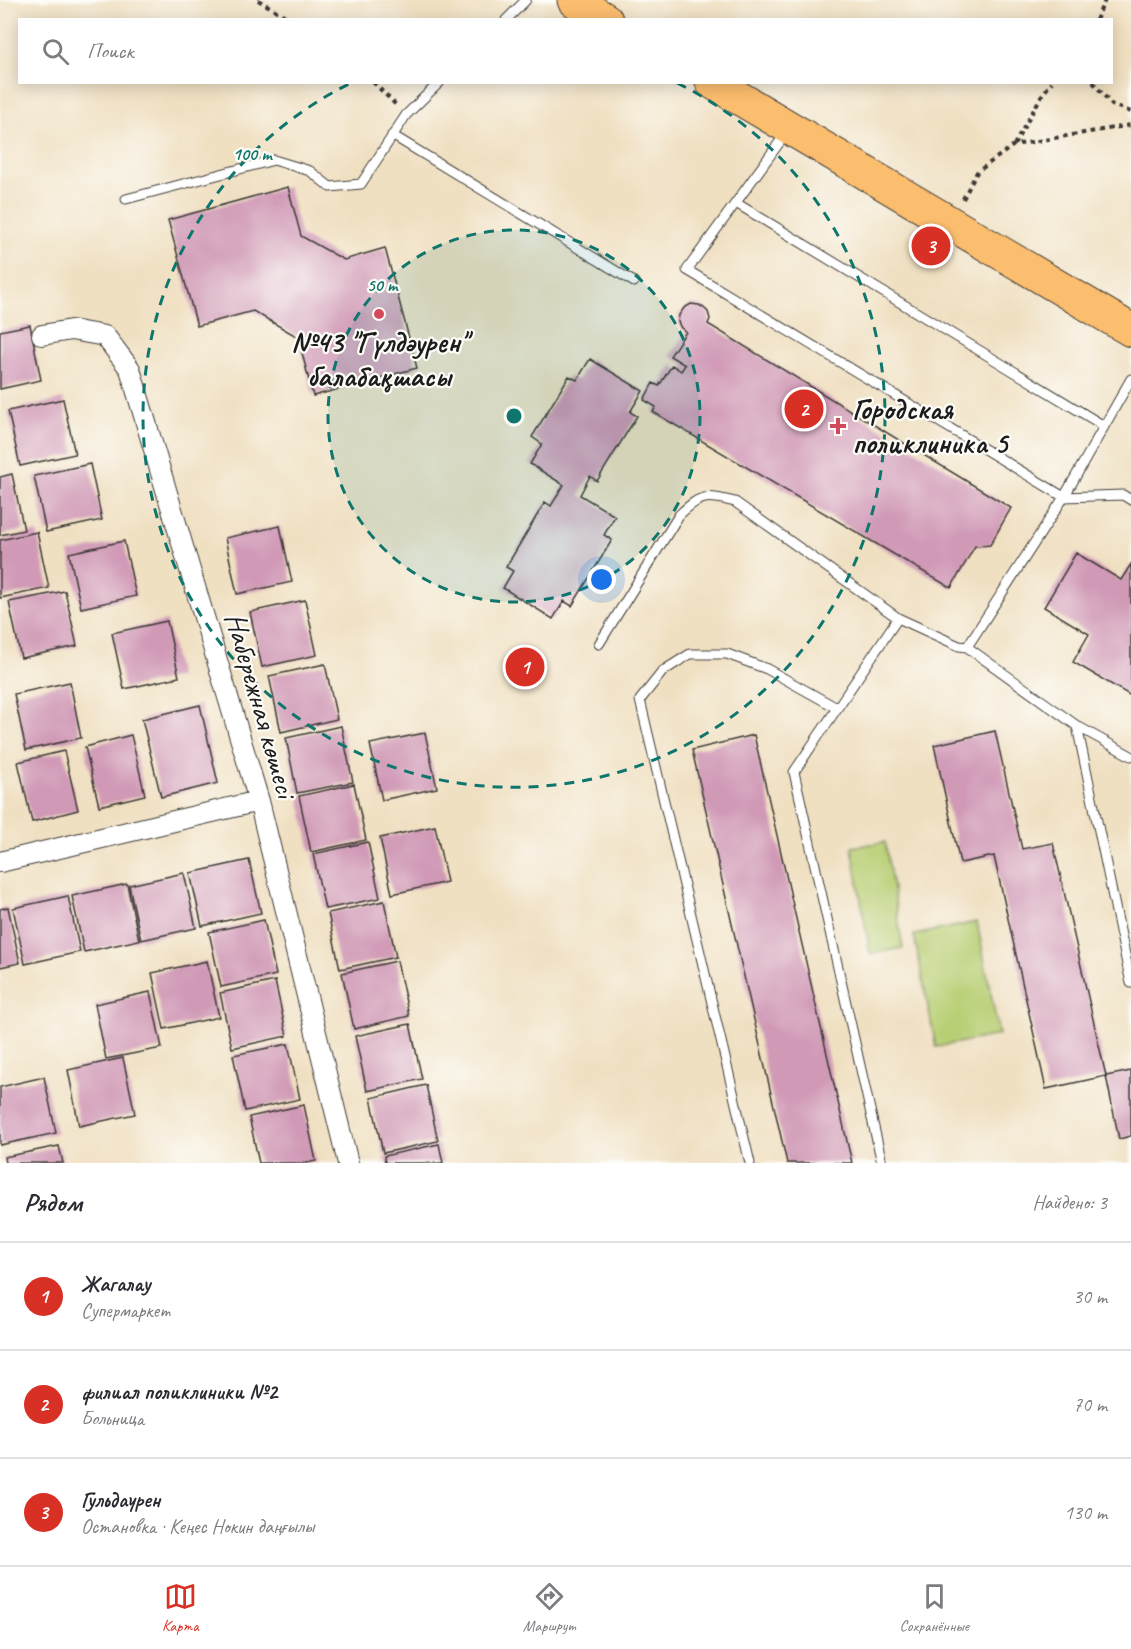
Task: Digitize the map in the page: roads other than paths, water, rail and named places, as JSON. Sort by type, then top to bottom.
[{"type":"highway","points":[[574,0],[603,18]]},
{"type":"highway","points":[[715,84],[1131,330]]},
{"type":"street","name":"Набережная көшесі","points":[[42,335],[71,330],[105,336],[130,369],[259,801],[348,1163]]},
{"type":"street","points":[[0,862],[259,801]]},
{"type":"lane","points":[[508,18],[526,0]]},
{"type":"lane","points":[[126,199],[274,160],[310,171],[330,187],[361,184],[406,115],[438,84]]},
{"type":"lane","points":[[789,129],[687,270],[1064,496],[1123,495],[1131,500]]},
{"type":"lane","points":[[392,135],[634,282]]},
{"type":"lane","points":[[736,203],[1104,426]]},
{"type":"lane","points":[[967,647],[1064,496],[1131,380]]},
{"type":"lane","points":[[599,644],[679,515],[694,501],[712,497],[735,502],[898,618],[959,646],[967,647],[1077,726],[1131,756]]},
{"type":"lane","points":[[882,1163],[794,772],[898,618]]},
{"type":"lane","points":[[750,1163],[640,700],[663,671],[690,654],[727,654],[767,669],[837,708]]},
{"type":"lane","points":[[1077,726],[1131,983]]},
{"type":"place","name":"Гульдаурен","points":[[931,246]]},
{"type":"place","name":"№43 \"Гүлдәурен\" балабақшасы","points":[[379,314]]},
{"type":"place","name":"филиал поликлиники №2","points":[[804,409]]},
{"type":"place","name":"Городская поликлиника 5","points":[[838,426]]},
{"type":"place","name":"Жагалау","points":[[525,667]]}]
